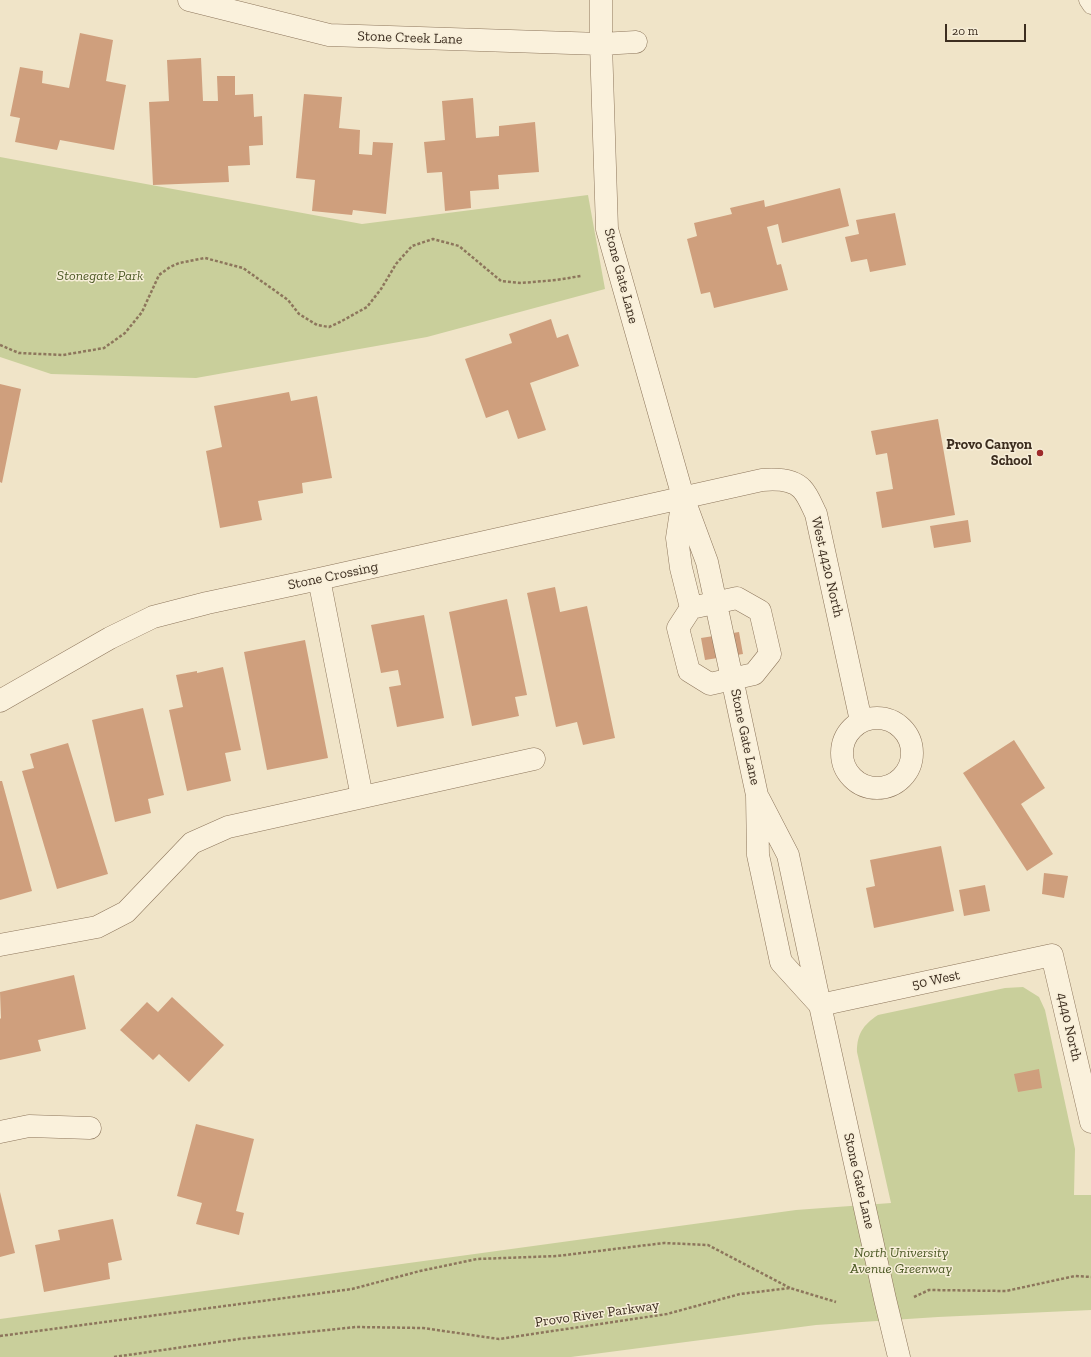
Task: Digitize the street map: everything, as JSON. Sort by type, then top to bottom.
[{"type":"street","name":"Stone Creek Lane","points":[[188,0],[329,35],[601,44],[636,42]]},
{"type":"street","name":"Stone Gate Lane","points":[[601,0],[607,229],[683,497],[707,562],[757,795],[758,856],[781,962],[820,1005]]},
{"type":"street","name":"West 4420 North","points":[[683,497],[762,480],[774,479],[789,482],[802,488],[816,514],[861,721]]},
{"type":"street","name":"Stone Gate Lane","points":[[683,497],[677,538],[681,568],[691,608]]},
{"type":"street","name":"Stone Crossing","points":[[0,701],[110,638],[153,617],[207,603],[319,580],[683,497]]},
{"type":"street","points":[[319,580],[362,797]]},
{"type":"street","name":"Stone Gate Lane","points":[[737,598],[760,611],[770,654],[754,674],[710,684],[689,671],[678,628],[691,608],[715,602],[737,598]]},
{"type":"street","points":[[0,945],[96,927],[126,912],[192,843],[228,827],[534,759]]},
{"type":"street","name":"Stone Gate Lane","points":[[757,795],[788,855],[883,1292],[899,1357]]},
{"type":"street","name":"50 West","points":[[820,1005],[1052,955]]},
{"type":"street","name":"4440 North","points":[[1052,955],[1091,1122]]},
{"type":"street","points":[[0,1132],[29,1126],[90,1128]]},
{"type":"lane","points":[[1087,0],[1091,6]]},
{"type":"path","points":[[0,345],[19,353],[63,355],[104,348],[125,333],[142,312],[159,276],[179,262],[205,258],[243,268],[288,300],[299,314],[317,325],[329,327],[367,307],[381,289],[396,264],[412,246],[433,238],[459,246],[501,281],[521,283],[581,276]]},
{"type":"path","points":[[0,1336],[352,1289],[420,1271],[477,1259],[557,1256],[664,1243],[708,1245],[790,1288]]},
{"type":"path","points":[[914,1297],[929,1290],[1006,1291],[1075,1276],[1091,1277]]},
{"type":"path","name":"Provo River Parkway","points":[[114,1357],[239,1339],[356,1327],[423,1328],[499,1339],[667,1314],[740,1294],[790,1288],[836,1302]]},
{"type":"green space","name":"Stonegate Park","points":[[0,157],[362,224],[588,195],[605,289],[427,337],[196,378],[51,374],[0,357]]},
{"type":"green space","name":"North University Avenue Greenway","points":[[1023,987],[1039,997],[1045,1010],[1075,1149],[1074,1195],[1091,1195],[1091,1310],[938,1317],[816,1325],[571,1357],[0,1357],[0,1319],[796,1210],[891,1203],[857,1052],[858,1040],[862,1030],[868,1022],[878,1015],[1005,988]]},
{"type":"building","points":[[80,33],[113,40],[106,81],[126,85],[114,150],[60,140],[57,150],[15,142],[20,118],[10,116],[20,67],[43,71],[42,83],[69,88]]},
{"type":"building","points":[[201,58],[203,101],[218,101],[217,76],[235,76],[235,95],[253,94],[254,117],[262,116],[263,145],[249,146],[250,165],[228,166],[229,182],[153,185],[149,102],[169,101],[167,60]]},
{"type":"building","points":[[304,94],[342,97],[339,128],[360,130],[359,154],[372,155],[373,142],[393,143],[386,214],[353,210],[352,215],[312,211],[315,180],[296,178]]},
{"type":"building","points":[[473,98],[476,138],[499,136],[499,126],[535,122],[539,172],[498,175],[499,189],[470,191],[471,208],[445,211],[442,172],[427,173],[424,142],[445,140],[442,101]]},
{"type":"building","points":[[840,188],[849,226],[782,243],[778,224],[767,227],[777,265],[781,264],[788,290],[714,308],[710,292],[701,294],[687,239],[697,236],[694,223],[732,214],[730,208],[764,200],[765,207]]},
{"type":"building","points":[[895,213],[906,265],[870,272],[867,259],[851,262],[845,237],[859,234],[856,220]]},
{"type":"building","points":[[551,319],[557,338],[568,334],[579,366],[530,383],[546,430],[518,439],[508,410],[486,418],[465,359],[512,343],[509,334]]},
{"type":"building","points":[[0,384],[21,389],[2,483],[0,482]]},
{"type":"building","points":[[289,392],[291,401],[317,396],[332,478],[302,483],[303,493],[258,501],[262,520],[220,528],[206,451],[222,447],[214,406]]},
{"type":"building","points":[[938,419],[955,515],[882,528],[876,492],[893,489],[887,453],[876,455],[871,431]]},
{"type":"building","points":[[968,520],[971,542],[934,548],[930,526]]},
{"type":"building","points":[[555,587],[560,612],[587,606],[615,738],[583,745],[577,722],[556,727],[527,593]]},
{"type":"building","points":[[507,599],[527,695],[515,697],[519,716],[472,726],[449,612]]},
{"type":"building","points":[[424,615],[444,718],[397,727],[389,687],[401,685],[398,670],[381,673],[371,625]]},
{"type":"building","points":[[739,632],[743,654],[705,660],[701,638]]},
{"type":"building","points":[[305,640],[328,758],[267,770],[244,652]]},
{"type":"building","points":[[223,667],[241,750],[225,753],[231,781],[187,791],[169,710],[183,707],[176,675],[197,671],[197,673]]},
{"type":"building","points":[[143,708],[164,795],[148,799],[151,813],[115,822],[92,720]]},
{"type":"building","points":[[1014,740],[1045,788],[1021,804],[1053,854],[1027,871],[963,773]]},
{"type":"building","points":[[68,743],[108,874],[57,889],[22,771],[34,768],[30,754]]},
{"type":"building","points":[[0,781],[2,781],[32,891],[0,900]]},
{"type":"building","points":[[941,846],[954,911],[874,928],[866,888],[875,886],[870,860]]},
{"type":"building","points":[[1044,873],[1068,876],[1064,898],[1042,894]]},
{"type":"building","points":[[985,885],[990,911],[964,916],[959,890]]},
{"type":"building","points":[[74,975],[86,1029],[38,1040],[41,1051],[0,1060],[0,992]]},
{"type":"building","points":[[172,997],[224,1045],[189,1082],[159,1054],[153,1060],[120,1030],[147,1002],[158,1012]]},
{"type":"building","points":[[1039,1069],[1042,1088],[1018,1092],[1014,1074]]},
{"type":"building","points":[[196,1124],[254,1139],[236,1211],[244,1213],[239,1235],[196,1224],[202,1203],[177,1196]]},
{"type":"building","points":[[0,1192],[15,1253],[0,1257]]},
{"type":"building","points":[[113,1219],[122,1260],[108,1263],[110,1279],[44,1292],[35,1245],[60,1240],[58,1230]]},
{"type":"place","name":"Provo Canyon School","points":[[1040,453]]}]
